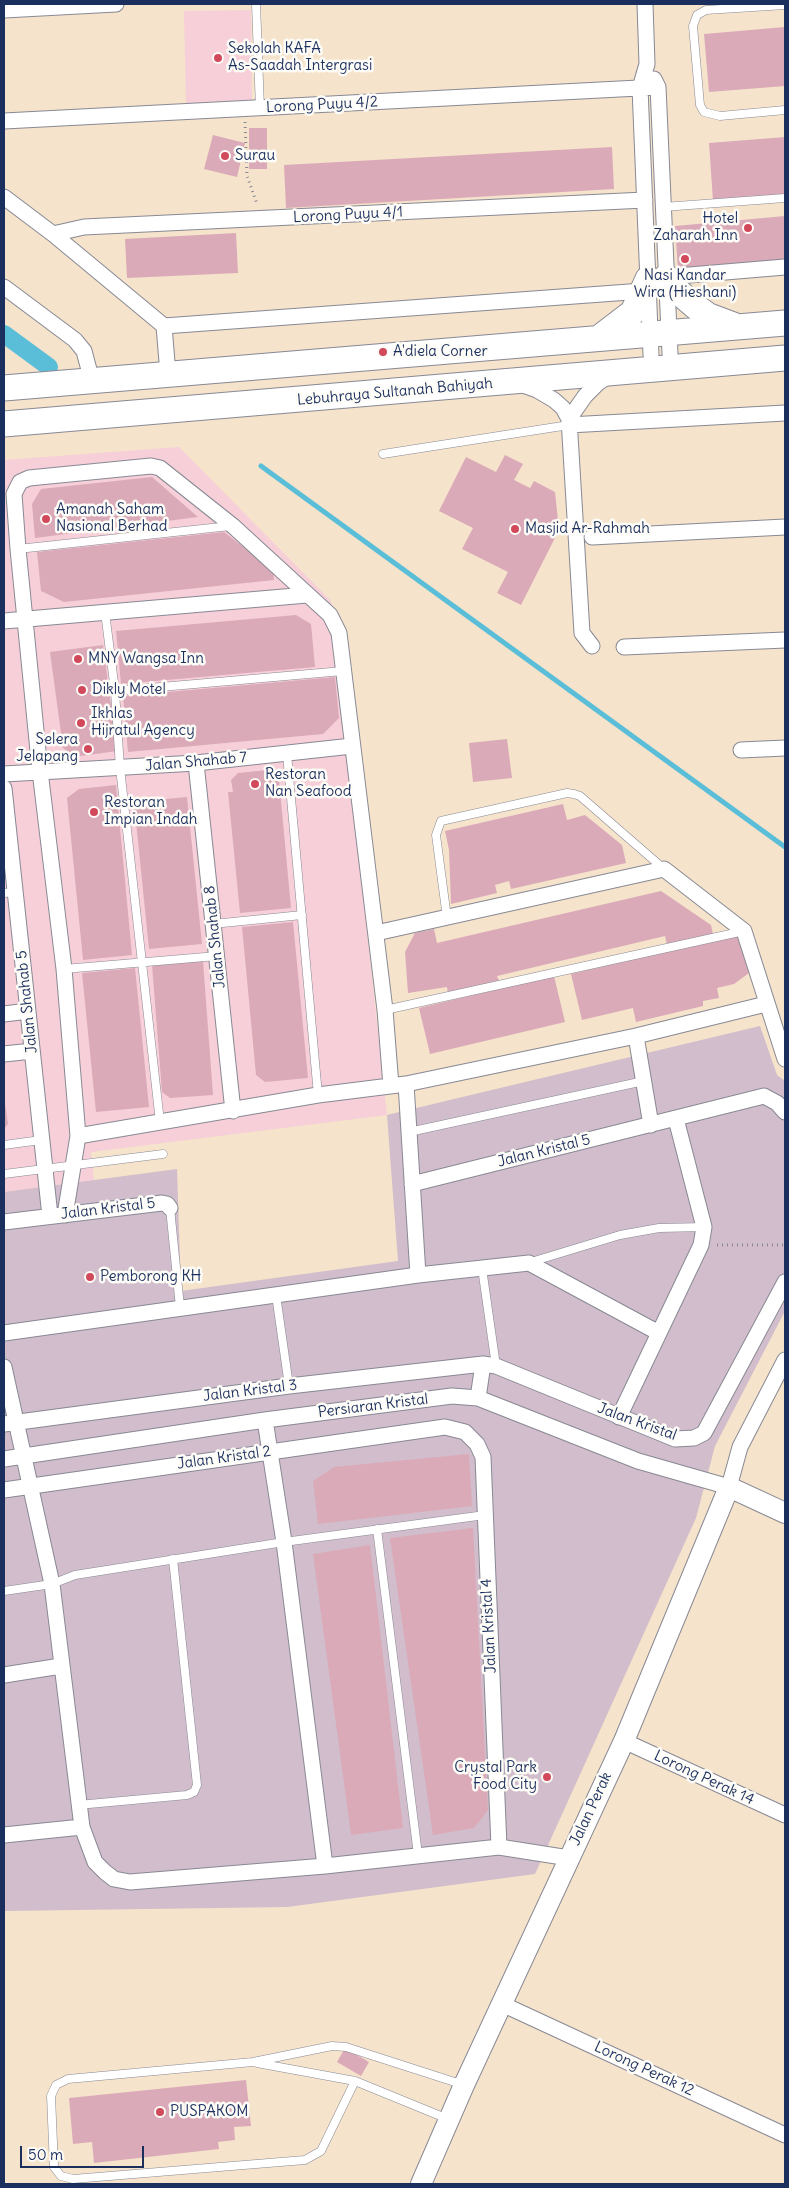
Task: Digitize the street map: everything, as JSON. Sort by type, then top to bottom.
[{"type":"main road","points":[[599,338],[633,312],[652,282],[675,289],[686,300],[709,316],[739,326]]},
{"type":"main road","points":[[618,372],[660,344],[739,326],[785,323]]},
{"type":"main road","points":[[4,388],[599,338],[660,344],[729,363]]},
{"type":"main road","name":"Lebuhraya Sultanah Bahiyah","points":[[4,424],[785,358]]},
{"type":"street","points":[[4,10],[116,4]]},
{"type":"street","points":[[645,4],[647,64],[640,88],[645,200],[652,282],[660,344]]},
{"type":"street","points":[[647,64],[658,87],[663,207],[652,282]]},
{"type":"street","name":"Lorong Puyu 4/2","points":[[4,121],[658,87]]},
{"type":"street","points":[[4,197],[53,234],[164,326],[652,282],[785,267]]},
{"type":"street","name":"Lorong Puyu 4/1","points":[[53,234],[84,227],[645,200]]},
{"type":"street","points":[[4,287],[74,340],[84,351],[92,381]]},
{"type":"street","points":[[164,326],[168,374]]},
{"type":"street","points":[[569,422],[585,396],[598,383],[618,372]]},
{"type":"street","points":[[512,381],[537,390],[554,400],[563,408],[569,422],[582,633],[592,646]]},
{"type":"street","points":[[569,422],[785,413]]},
{"type":"street","points":[[57,1215],[74,1165],[78,1136],[64,969],[40,771],[14,494],[20,482],[29,478],[151,466],[160,468],[233,526],[330,616],[339,633],[385,1010],[409,1132],[418,1275]]},
{"type":"street","points":[[592,537],[785,527]]},
{"type":"street","points":[[4,620],[307,595]]},
{"type":"street","points":[[624,647],[785,640]]},
{"type":"street","name":"Jalan Shahab 7","points":[[4,774],[196,763],[352,746]]},
{"type":"street","points":[[741,750],[785,748]]},
{"type":"street","name":"Jalan Shahab 8","points":[[196,763],[233,1111]]},
{"type":"street","name":"Jalan Shahab 5","points":[[4,788],[9,892],[28,1012],[44,1169],[57,1215]]},
{"type":"street","points":[[376,933],[664,869],[744,931],[785,1059]]},
{"type":"street","points":[[78,1136],[318,1095],[399,1085],[636,1036],[766,1004]]},
{"type":"street","points":[[4,1014],[28,1012]]},
{"type":"street","points":[[636,1036],[651,1125]]},
{"type":"street","points":[[4,1054],[32,1051]]},
{"type":"street","points":[[619,1417],[701,1245],[704,1227],[676,1118],[764,1096],[777,1104],[785,1112]]},
{"type":"street","name":"Jalan Kristal 5","points":[[412,1184],[676,1118]]},
{"type":"street","name":"Jalan Kristal 5","points":[[4,1222],[162,1203],[167,1204],[170,1208]]},
{"type":"street","points":[[4,1333],[418,1275],[529,1263],[660,1334]]},
{"type":"street","name":"Jalan Kristal","points":[[489,1365],[675,1439],[694,1438],[704,1433],[785,1282]]},
{"type":"street","points":[[785,1360],[740,1447],[729,1488],[785,1513]]},
{"type":"street","points":[[478,1398],[489,1365]]},
{"type":"street","name":"Jalan Kristal 3","points":[[9,1423],[289,1386],[489,1365]]},
{"type":"street","points":[[4,1367],[9,1423],[23,1456],[52,1584],[82,1827],[95,1862],[114,1879],[130,1882],[325,1866],[499,1847],[569,1858]]},
{"type":"street","name":"Persiaran Kristal","points":[[4,1458],[265,1420],[452,1396],[478,1398],[638,1461],[729,1488]]},
{"type":"street","points":[[265,1420],[284,1542],[325,1866]]},
{"type":"street","name":"Jalan Kristal 2","points":[[4,1490],[445,1427]]},
{"type":"street","name":"Jalan Kristal 4","points":[[445,1427],[465,1432],[477,1444],[483,1457],[499,1847]]},
{"type":"street","name":"Jalan Perak","points":[[420,2184],[448,2119],[624,1741],[729,1488]]},
{"type":"street","points":[[4,1675],[61,1666]]},
{"type":"street","name":"Lorong Perak 14","points":[[624,1741],[785,1815]]},
{"type":"street","points":[[4,1836],[82,1827]]},
{"type":"street","name":"Lorong Perak 12","points":[[502,2004],[785,2134]]},
{"type":"lane","points":[[256,4],[260,108]]},
{"type":"lane","points":[[785,5],[706,10],[697,15],[693,26],[700,105],[704,112],[720,116],[785,110]]},
{"type":"lane","points":[[663,207],[785,198]]},
{"type":"lane","points":[[383,454],[569,422]]},
{"type":"lane","points":[[18,549],[233,526]]},
{"type":"lane","points":[[105,612],[115,691],[120,768],[160,1122]]},
{"type":"lane","points":[[115,691],[344,671]]},
{"type":"lane","points":[[287,754],[318,1095]]},
{"type":"lane","points":[[447,918],[436,834],[437,827],[441,821],[567,793],[574,794],[580,796],[664,869]]},
{"type":"lane","points":[[213,924],[302,915]]},
{"type":"lane","points":[[385,1010],[744,931]]},
{"type":"lane","points":[[64,969],[217,956]]},
{"type":"lane","points":[[409,1132],[644,1081]]},
{"type":"lane","points":[[4,1145],[42,1140]]},
{"type":"lane","points":[[4,1174],[163,1154]]},
{"type":"lane","name":"Jalan Kristal 5","points":[[170,1208],[180,1308]]},
{"type":"lane","points":[[529,1263],[620,1235],[659,1228],[704,1227]]},
{"type":"lane","points":[[482,1268],[489,1365]]},
{"type":"lane","points":[[276,1295],[289,1386]]},
{"type":"lane","points":[[4,1591],[52,1584],[75,1575],[173,1559],[484,1514]]},
{"type":"lane","points":[[377,1529],[418,1855]]},
{"type":"lane","points":[[78,1805],[187,1795],[194,1792],[197,1785],[173,1559]]},
{"type":"lane","points":[[355,2081],[321,2151],[305,2160],[73,2179],[61,2176],[54,2168],[51,2096],[56,2085],[68,2079],[253,2062],[316,2048],[346,2047],[464,2085]]},
{"type":"lane","points":[[253,2062],[355,2081],[448,2119]]},
{"type":"path","points":[[245,109],[247,176],[256,198],[258,219]]},
{"type":"path","points":[[701,1245],[785,1245]]},
{"type":"shaded area","name":"Sekolah KAFA As-Saadah Intergrasi","points":[[251,10],[252,105],[186,106],[184,11]]},
{"type":"shaded area","points":[[179,447],[331,601],[387,1115],[91,1152],[94,1180],[4,1192],[4,460]]},
{"type":"shaded area","points":[[760,1026],[777,1075],[785,1081],[785,1311],[715,1446],[696,1518],[535,1874],[287,1907],[4,1911],[4,1192],[177,1169],[181,1291],[398,1261],[387,1115]]},
{"type":"building","points":[[785,27],[785,86],[709,92],[704,34]]},
{"type":"building","points":[[249,128],[267,128],[267,169],[249,169]]},
{"type":"building","name":"Surau","points":[[213,135],[245,143],[237,177],[204,169]]},
{"type":"building","points":[[785,137],[785,196],[713,201],[709,143]]},
{"type":"building","points":[[612,147],[614,189],[286,208],[284,165]]},
{"type":"building","points":[[785,216],[785,261],[678,270],[675,226]]},
{"type":"building","points":[[236,233],[238,273],[127,278],[125,239]]},
{"type":"building","name":"Masjid Ar-Rahmah","points":[[505,455],[523,464],[514,480],[530,488],[534,481],[555,492],[559,530],[521,605],[497,593],[508,572],[462,549],[473,528],[439,511],[466,457],[496,472]]},
{"type":"building","points":[[152,477],[198,517],[35,538],[32,504],[41,489]]},
{"type":"building","points":[[224,532],[273,570],[274,580],[64,602],[41,591],[37,552]]},
{"type":"building","points":[[296,615],[311,624],[315,667],[121,684],[116,631]]},
{"type":"building","points":[[103,645],[117,751],[73,757],[63,748],[50,652]]},
{"type":"building","points":[[335,677],[339,718],[323,734],[128,752],[123,696]]},
{"type":"building","points":[[507,739],[512,778],[473,782],[469,743]]},
{"type":"building","points":[[278,769],[291,908],[240,913],[228,792],[233,792],[231,780],[238,773]]},
{"type":"building","points":[[116,785],[132,955],[83,960],[67,798],[79,789]]},
{"type":"building","points":[[187,797],[202,944],[149,949],[134,802]]},
{"type":"building","points":[[563,804],[567,820],[585,815],[622,845],[626,863],[511,889],[509,881],[495,885],[497,893],[451,904],[449,850],[445,831]]},
{"type":"building","points":[[661,891],[711,925],[713,934],[667,945],[665,936],[497,976],[499,981],[448,993],[447,987],[408,993],[405,952],[415,933],[434,929],[437,943]]},
{"type":"building","points":[[293,922],[308,1078],[265,1082],[256,1075],[242,927]]},
{"type":"building","points":[[739,934],[749,973],[734,984],[717,988],[719,998],[703,1001],[703,1006],[636,1022],[633,1008],[582,1020],[571,974]]},
{"type":"building","points":[[203,961],[213,1095],[170,1098],[162,1092],[152,965]]},
{"type":"building","points":[[135,968],[149,1107],[96,1112],[82,973]]},
{"type":"building","points":[[554,976],[565,1022],[430,1054],[419,1008]]},
{"type":"building","points":[[4,1096],[8,1124],[4,1129]]},
{"type":"building","points":[[469,1454],[472,1506],[318,1524],[313,1481],[334,1467]]},
{"type":"building","points":[[473,1528],[488,1810],[474,1828],[433,1835],[390,1538]]},
{"type":"building","points":[[370,1545],[403,1828],[351,1835],[313,1554]]},
{"type":"building","points":[[345,2048],[369,2062],[361,2076],[337,2062]]},
{"type":"building","name":"PUSPAKOM","points":[[246,2080],[251,2126],[234,2127],[235,2140],[218,2142],[219,2149],[94,2163],[92,2142],[73,2144],[69,2098]]},
{"type":"waterway","points":[[4,334],[49,367]]},
{"type":"waterway","points":[[261,466],[785,847]]},
{"type":"place","name":"Sekolah KAFA As-Saadah Intergrasi","points":[[218,58]]},
{"type":"place","name":"Surau","points":[[225,156]]},
{"type":"place","name":"Hotel Zaharah Inn","points":[[748,228]]},
{"type":"place","name":"Nasi Kandar Wira (Hieshani)","points":[[685,259]]},
{"type":"place","name":"A'diela Corner","points":[[383,352]]},
{"type":"place","name":"Amanah Saham Nasional Berhad","points":[[46,519]]},
{"type":"place","name":"Masjid Ar-Rahmah","points":[[515,529]]},
{"type":"place","name":"MNY Wangsa Inn","points":[[78,659]]},
{"type":"place","name":"Dikly Motel","points":[[82,690]]},
{"type":"place","name":"Ikhlas Hijratul Agency","points":[[81,723]]},
{"type":"place","name":"Selera Jelapang","points":[[88,749]]},
{"type":"place","name":"Restoran Nan Seafood","points":[[255,784]]},
{"type":"place","name":"Restoran Impian Indah","points":[[94,812]]},
{"type":"place","name":"Pemborong KH","points":[[90,1277]]},
{"type":"place","name":"Crystal Park Food City","points":[[547,1777]]},
{"type":"place","name":"PUSPAKOM","points":[[160,2112]]}]
